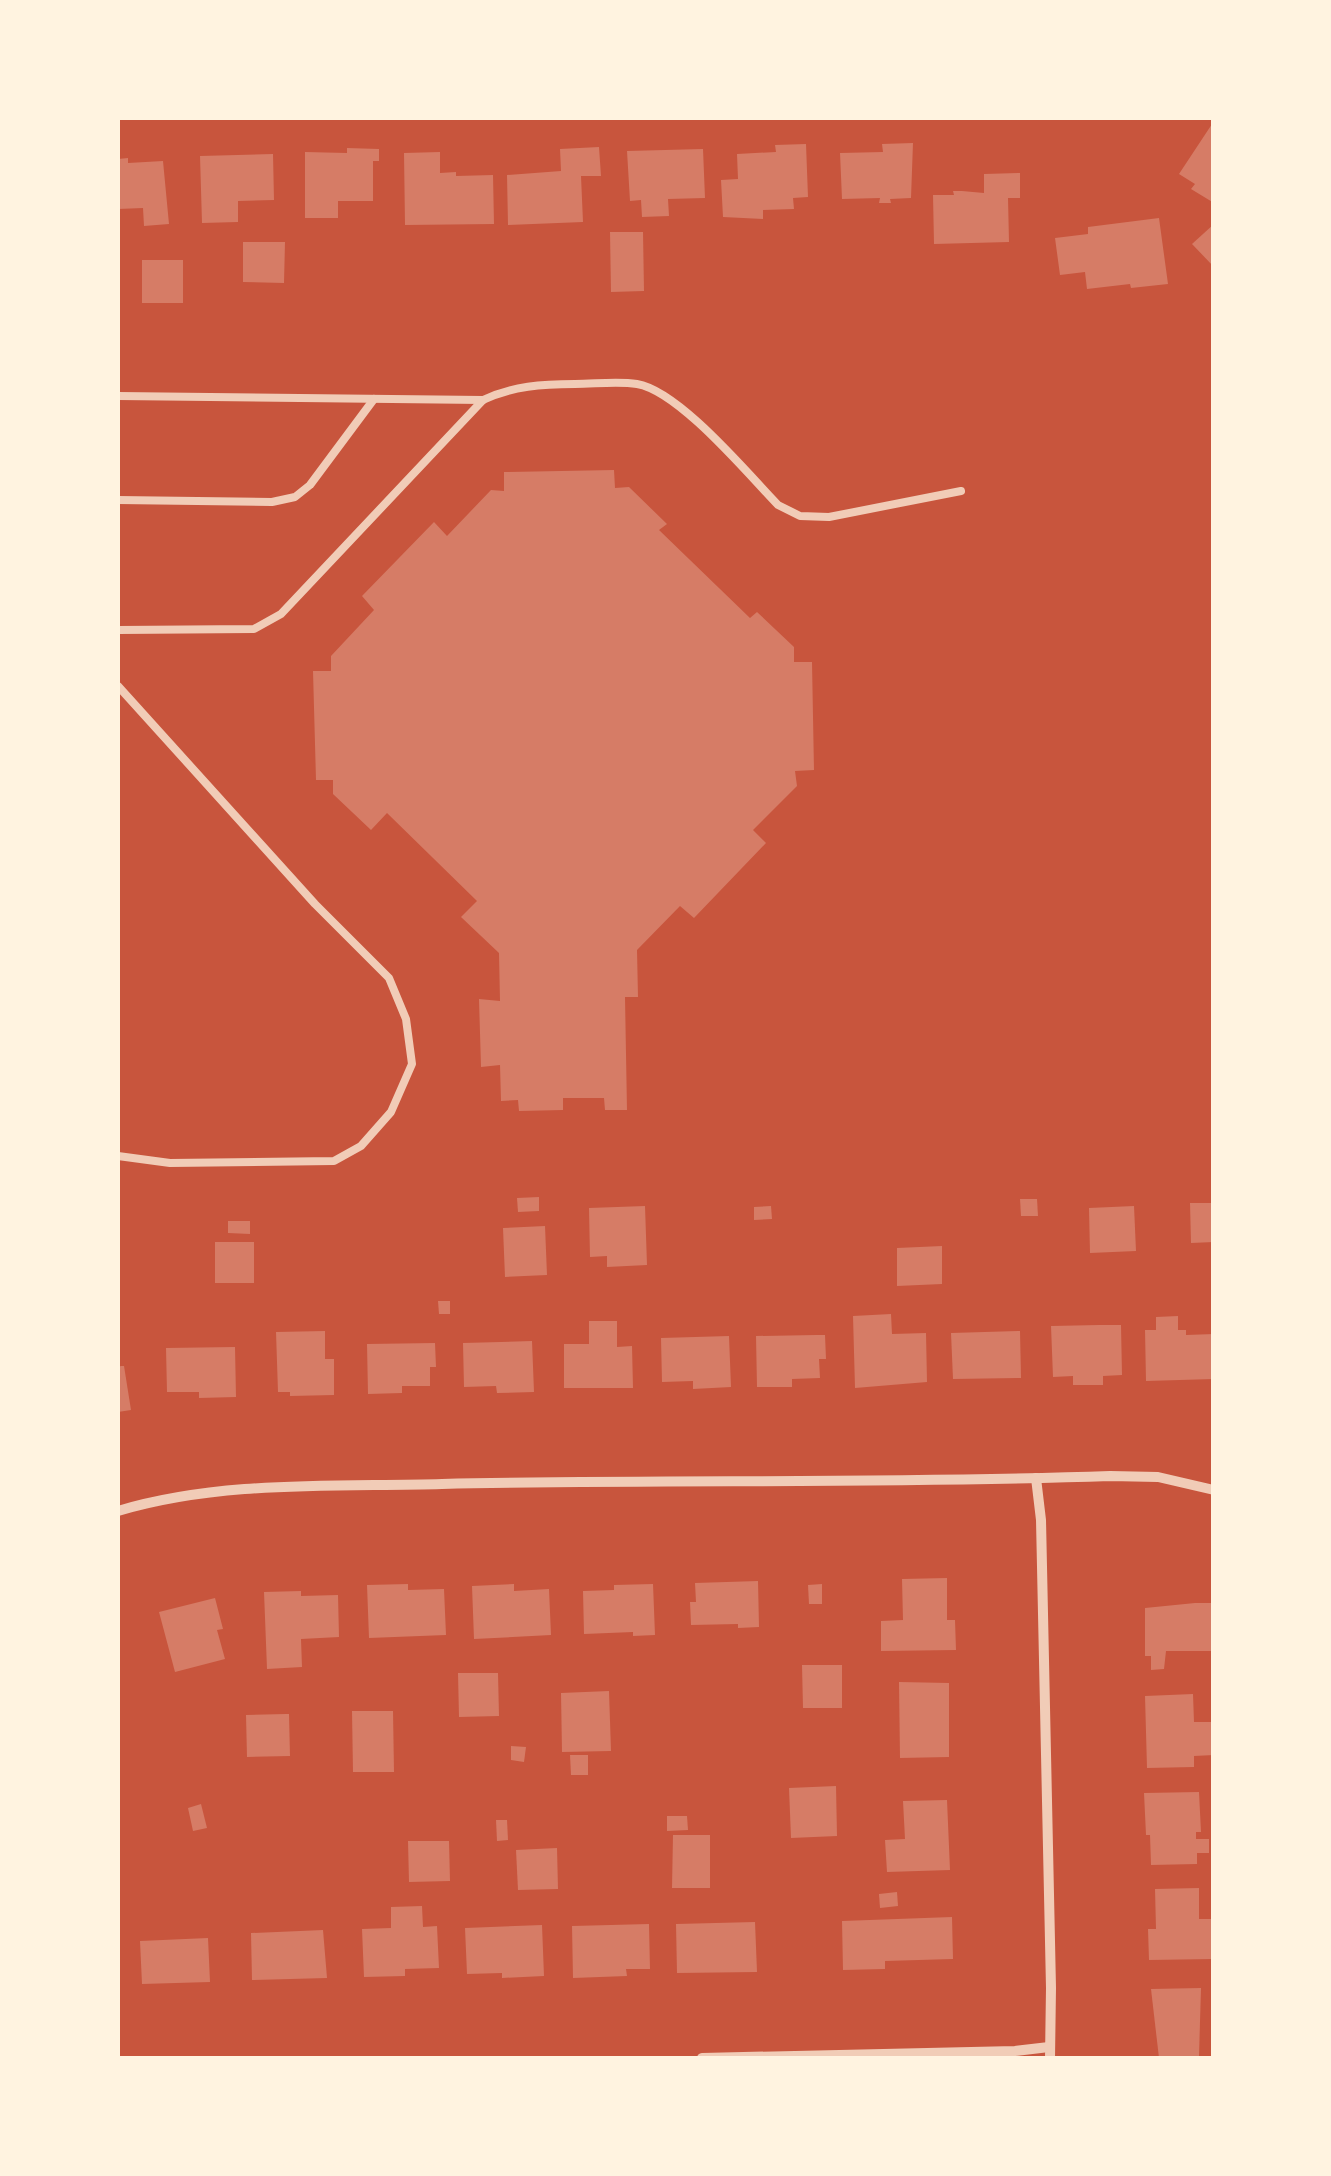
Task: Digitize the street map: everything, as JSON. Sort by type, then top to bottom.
[{"type":"street","points":[[118,1510],[160,1498],[222,1490],[492,1483],[1158,1476],[1214,1490]]},
{"type":"street","points":[[702,2058],[1049,2052],[1051,1968],[1041,1520],[1036,1478]]},
{"type":"lane","points":[[118,630],[254,630],[282,614],[483,400],[504,390],[558,384],[640,384],[666,394],[778,505],[800,516],[829,516],[961,492]]},
{"type":"lane","points":[[118,396],[483,400]]},
{"type":"lane","points":[[118,500],[272,502],[295,497],[310,486],[374,399]]},
{"type":"lane","points":[[118,686],[316,904],[389,978],[406,1019],[412,1064],[390,1112],[361,1146],[334,1160],[170,1163],[118,1156]]},
{"type":"building","points":[[1214,121],[1214,203],[1191,189],[1195,184],[1179,174]]},
{"type":"building","points":[[913,143],[911,198],[890,199],[891,203],[879,203],[880,198],[842,199],[840,153],[883,152],[882,144]]},
{"type":"building","points":[[806,144],[808,197],[793,198],[794,209],[763,210],[763,219],[723,217],[721,180],[738,179],[737,154],[776,152],[775,145]]},
{"type":"building","points":[[599,147],[601,176],[581,176],[583,222],[508,225],[507,175],[561,171],[560,149]]},
{"type":"building","points":[[347,148],[379,149],[379,161],[373,161],[373,201],[338,201],[338,218],[305,218],[305,152],[347,153]]},
{"type":"building","points":[[703,149],[705,198],[668,199],[669,216],[642,217],[641,200],[630,201],[627,151]]},
{"type":"building","points":[[440,152],[440,173],[493,175],[494,224],[405,225],[404,153]]},
{"type":"building","points":[[273,154],[274,200],[238,201],[238,222],[202,223],[200,156]]},
{"type":"building","points":[[128,158],[128,163],[163,161],[169,224],[144,226],[143,208],[118,209],[118,159]]},
{"type":"building","points":[[1020,173],[1020,198],[1008,198],[1009,242],[934,244],[933,195],[954,195],[953,191],[984,193],[984,174]]},
{"type":"building","points":[[1159,218],[1168,284],[1087,289],[1085,272],[1060,275],[1055,238],[1088,234],[1088,227]]},
{"type":"building","points":[[1214,224],[1214,267],[1192,244]]},
{"type":"building","points":[[610,232],[643,232],[644,291],[611,292]]},
{"type":"building","points":[[243,242],[285,242],[284,283],[243,282]]},
{"type":"building","points":[[142,260],[183,260],[183,303],[142,303]]},
{"type":"building","points":[[614,470],[615,488],[629,487],[667,524],[659,530],[750,618],[757,612],[794,647],[794,662],[812,662],[814,770],[795,771],[797,786],[753,830],[766,843],[694,918],[680,906],[637,950],[638,997],[625,997],[627,1110],[605,1110],[604,1098],[563,1098],[563,1110],[519,1111],[518,1100],[501,1101],[500,1065],[481,1067],[479,999],[500,1001],[499,953],[461,917],[477,901],[387,813],[371,830],[333,794],[333,780],[316,780],[313,671],[331,671],[331,656],[374,610],[362,596],[434,522],[447,536],[491,490],[504,491],[504,472]]},
{"type":"building","points":[[539,1197],[539,1211],[518,1212],[517,1198]]},
{"type":"building","points":[[1020,1199],[1037,1199],[1038,1216],[1021,1216]]},
{"type":"building","points":[[1190,1203],[1214,1203],[1214,1242],[1191,1243]]},
{"type":"building","points":[[645,1206],[647,1265],[607,1267],[607,1256],[590,1257],[589,1208]]},
{"type":"building","points":[[771,1206],[772,1219],[754,1220],[754,1207]]},
{"type":"building","points":[[1134,1206],[1136,1251],[1090,1253],[1089,1208]]},
{"type":"building","points":[[228,1221],[250,1221],[250,1234],[228,1233]]},
{"type":"building","points":[[545,1226],[547,1275],[505,1277],[503,1228]]},
{"type":"building","points":[[215,1242],[254,1242],[254,1283],[215,1283]]},
{"type":"building","points":[[942,1246],[942,1284],[897,1286],[897,1248]]},
{"type":"building","points":[[438,1301],[450,1301],[450,1314],[439,1314]]},
{"type":"building","points":[[891,1314],[892,1334],[926,1333],[927,1382],[855,1388],[853,1316]]},
{"type":"building","points":[[1178,1316],[1178,1330],[1186,1330],[1186,1335],[1214,1334],[1214,1379],[1146,1381],[1145,1330],[1156,1330],[1156,1317]]},
{"type":"building","points":[[589,1321],[617,1321],[617,1347],[632,1346],[633,1388],[564,1388],[564,1344],[589,1344]]},
{"type":"building","points":[[1121,1325],[1122,1375],[1103,1376],[1103,1385],[1073,1385],[1073,1376],[1053,1377],[1051,1326]]},
{"type":"building","points":[[325,1331],[325,1359],[334,1359],[334,1395],[290,1396],[290,1392],[278,1392],[276,1332]]},
{"type":"building","points":[[1020,1331],[1021,1378],[953,1379],[951,1333]]},
{"type":"building","points":[[825,1335],[826,1359],[819,1359],[820,1378],[792,1379],[792,1387],[757,1387],[756,1336]]},
{"type":"building","points":[[729,1336],[731,1387],[693,1389],[693,1381],[662,1382],[661,1338]]},
{"type":"building","points":[[532,1341],[534,1392],[497,1393],[496,1386],[464,1387],[463,1343]]},
{"type":"building","points":[[435,1343],[436,1367],[430,1367],[430,1386],[402,1386],[402,1393],[368,1394],[367,1344]]},
{"type":"building","points":[[235,1347],[236,1397],[199,1398],[199,1392],[167,1392],[166,1348]]},
{"type":"building","points":[[124,1366],[131,1410],[118,1412],[118,1367]]},
{"type":"building","points":[[947,1578],[947,1620],[955,1620],[956,1650],[881,1651],[881,1621],[903,1620],[902,1579]]},
{"type":"building","points":[[758,1581],[759,1627],[691,1625],[690,1602],[696,1602],[695,1583]]},
{"type":"building","points":[[408,1584],[408,1590],[444,1589],[446,1635],[369,1638],[367,1585]]},
{"type":"building","points":[[514,1584],[514,1591],[549,1589],[551,1635],[474,1639],[472,1586]]},
{"type":"building","points":[[653,1584],[655,1635],[584,1634],[583,1591]]},
{"type":"building","points":[[822,1584],[822,1604],[809,1604],[808,1585]]},
{"type":"building","points":[[301,1591],[301,1596],[338,1595],[339,1637],[301,1639],[302,1667],[267,1669],[264,1592]]},
{"type":"building","points":[[215,1598],[223,1629],[217,1630],[225,1659],[175,1672],[159,1612]]},
{"type":"building","points":[[1214,1603],[1214,1651],[1166,1651],[1164,1669],[1151,1670],[1151,1656],[1145,1656],[1145,1608]]},
{"type":"building","points":[[802,1665],[842,1665],[842,1708],[803,1708]]},
{"type":"building","points":[[458,1673],[498,1673],[499,1716],[459,1717]]},
{"type":"building","points":[[899,1682],[949,1683],[949,1757],[900,1758]]},
{"type":"building","points":[[609,1691],[611,1751],[562,1752],[561,1693]]},
{"type":"building","points":[[1193,1694],[1194,1722],[1214,1722],[1214,1755],[1194,1756],[1194,1767],[1147,1768],[1145,1696]]},
{"type":"building","points":[[352,1711],[393,1711],[394,1772],[353,1772]]},
{"type":"building","points":[[289,1714],[290,1756],[247,1757],[246,1715]]},
{"type":"building","points":[[511,1746],[526,1747],[524,1762],[511,1760]]},
{"type":"building","points":[[570,1755],[588,1755],[588,1775],[571,1775]]},
{"type":"building","points":[[836,1786],[837,1836],[791,1838],[789,1788]]},
{"type":"building","points":[[1199,1792],[1201,1832],[1196,1832],[1196,1839],[1209,1839],[1209,1853],[1197,1853],[1197,1864],[1151,1865],[1144,1793]]},
{"type":"building","points":[[947,1800],[950,1870],[887,1872],[885,1840],[905,1839],[903,1801]]},
{"type":"building","points":[[201,1804],[207,1828],[193,1831],[188,1808]]},
{"type":"building","points":[[667,1816],[687,1816],[688,1830],[667,1831]]},
{"type":"building","points":[[496,1820],[507,1820],[508,1840],[497,1841]]},
{"type":"building","points":[[673,1835],[710,1835],[710,1888],[672,1888]]},
{"type":"building","points":[[408,1841],[449,1841],[450,1881],[409,1882]]},
{"type":"building","points":[[557,1848],[558,1889],[518,1890],[516,1850]]},
{"type":"building","points":[[1199,1888],[1199,1919],[1214,1919],[1214,1959],[1149,1960],[1148,1929],[1156,1929],[1155,1889]]},
{"type":"building","points":[[897,1892],[898,1906],[880,1908],[879,1894]]},
{"type":"building","points":[[422,1906],[423,1927],[437,1926],[439,1968],[405,1969],[405,1976],[364,1977],[362,1929],[391,1928],[391,1907]]},
{"type":"building","points":[[952,1917],[953,1959],[885,1961],[885,1969],[843,1970],[842,1921]]},
{"type":"building","points":[[755,1922],[757,1972],[677,1973],[676,1924]]},
{"type":"building","points":[[649,1924],[650,1969],[626,1969],[627,1976],[573,1978],[572,1926]]},
{"type":"building","points":[[542,1925],[544,1976],[502,1978],[502,1973],[467,1974],[465,1928]]},
{"type":"building","points":[[323,1930],[327,1978],[252,1980],[251,1933]]},
{"type":"building","points":[[208,1938],[210,1982],[142,1984],[140,1941]]},
{"type":"building","points":[[1201,1988],[1199,2056],[1159,2058],[1151,1989]]}]
